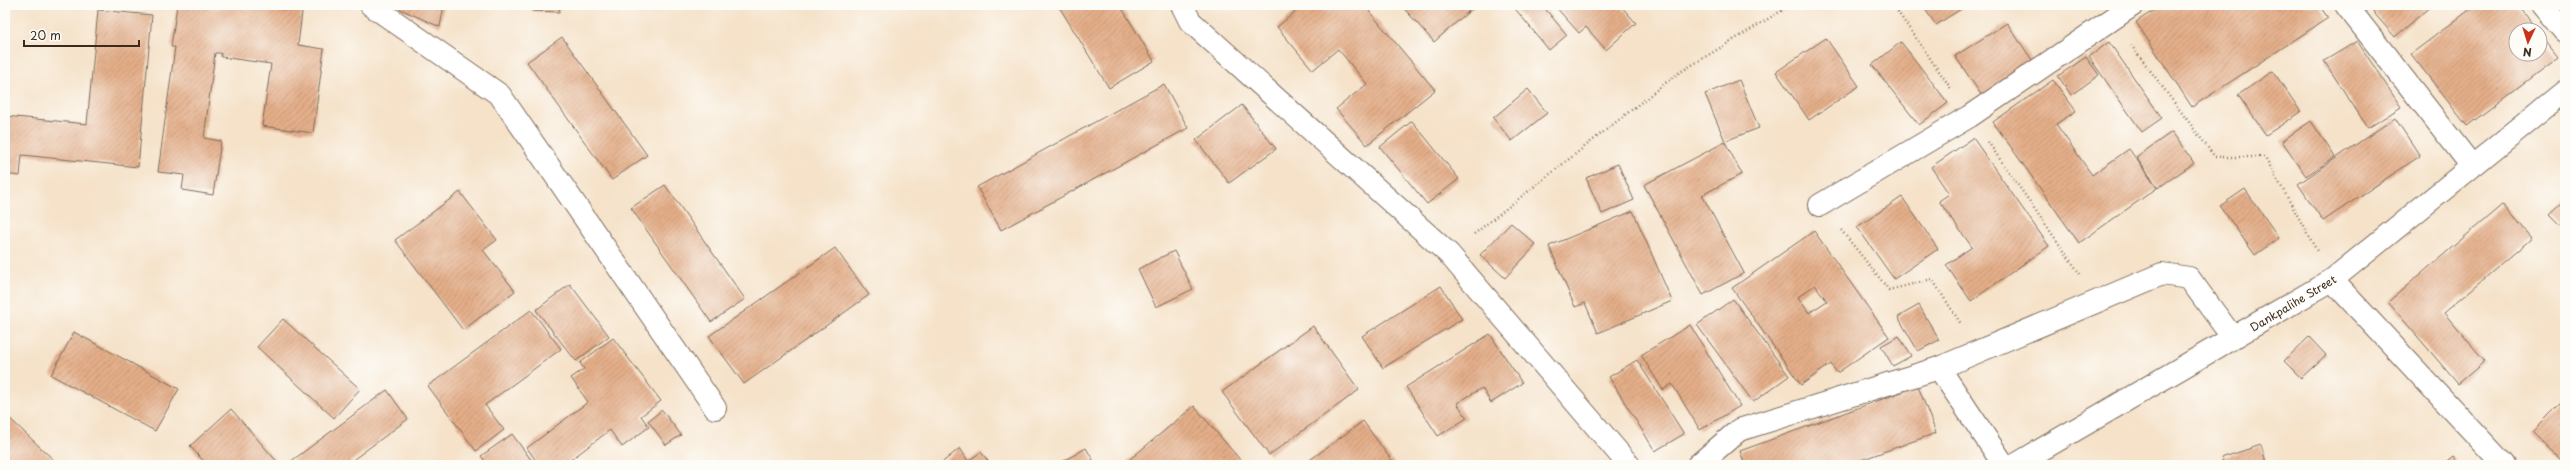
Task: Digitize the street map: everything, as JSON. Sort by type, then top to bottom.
[{"type":"street","points":[[371,5],[500,95],[715,408]]},
{"type":"street","points":[[1182,5],[1190,21],[1449,254],[1629,465]]},
{"type":"street","points":[[1820,205],[1970,116],[2133,5]]},
{"type":"street","points":[[2346,5],[2471,165]]},
{"type":"street","points":[[2543,5],[2565,31]]},
{"type":"street","name":"Dankpalihe Street","points":[[2015,465],[2332,280],[2471,165],[2565,91]]},
{"type":"street","points":[[1698,465],[1739,430],[1939,368],[2099,302],[2162,274],[2189,278],[2233,338]]},
{"type":"street","points":[[2332,280],[2504,465]]},
{"type":"street","points":[[1939,368],[2004,465]]},
{"type":"path","points":[[1449,254],[1677,74],[1791,5]]},
{"type":"path","points":[[1893,5],[2099,302]]},
{"type":"path","points":[[2112,19],[2215,157],[2266,157],[2332,280]]},
{"type":"path","points":[[1820,205],[1889,290],[1932,279],[1979,351]]},
{"type":"building","points":[[177,5],[226,8],[226,5],[252,5],[302,12],[298,45],[324,49],[313,133],[262,126],[271,64],[221,57],[221,53],[215,53],[204,138],[221,141],[213,195],[182,190],[184,175],[158,172],[175,47],[171,47]]},
{"type":"building","points":[[401,5],[444,5],[440,27],[400,9]]},
{"type":"building","points":[[533,5],[560,5],[559,12],[532,11]]},
{"type":"building","points":[[1058,5],[1120,5],[1154,61],[1109,88]]},
{"type":"building","points":[[1304,5],[1364,5],[1435,90],[1367,145],[1336,109],[1367,84],[1338,49],[1313,70],[1277,27]]},
{"type":"building","points":[[1401,5],[1476,5],[1434,42]]},
{"type":"building","points":[[1512,5],[1542,5],[1567,35],[1549,50]]},
{"type":"building","points":[[1554,5],[1620,5],[1636,23],[1606,50],[1586,27],[1579,33]]},
{"type":"building","points":[[1922,5],[1967,5],[1936,25]]},
{"type":"building","points":[[2162,5],[2319,5],[2328,18],[2192,107],[2136,22]]},
{"type":"building","points":[[2367,5],[2432,5],[2395,37]]},
{"type":"building","points":[[2476,5],[2518,5],[2531,22],[2508,22],[2508,62],[2548,62],[2548,44],[2558,57],[2467,126],[2411,54]]},
{"type":"building","points":[[98,10],[152,15],[138,167],[22,155],[20,176],[5,174],[5,116],[87,124]]},
{"type":"building","points":[[2007,23],[2034,63],[1982,96],[1955,56]]},
{"type":"building","points":[[562,37],[647,155],[612,180],[527,62]]},
{"type":"building","points":[[1826,38],[1859,86],[1809,120],[1776,72]]},
{"type":"building","points":[[2357,41],[2401,107],[2368,128],[2324,61]]},
{"type":"building","points":[[1901,42],[1948,103],[1919,125],[1872,65]]},
{"type":"building","points":[[2109,42],[2162,118],[2142,132],[2089,57]]},
{"type":"building","points":[[2086,57],[2099,75],[2071,95],[2058,76]]},
{"type":"building","points":[[2273,71],[2301,112],[2266,135],[2238,95]]},
{"type":"building","points":[[1739,80],[1759,128],[1725,141],[1705,94]]},
{"type":"building","points":[[2053,80],[2076,111],[2056,124],[2092,175],[2129,149],[2157,188],[2079,243],[1993,122]]},
{"type":"building","points":[[1164,84],[1188,128],[1001,230],[977,187]]},
{"type":"building","points":[[1528,89],[1547,113],[1512,141],[1493,118]]},
{"type":"building","points":[[1242,105],[1276,149],[1229,183],[1196,140]]},
{"type":"building","points":[[2395,118],[2420,156],[2323,221],[2298,184]]},
{"type":"building","points":[[1412,121],[1459,179],[1427,204],[1380,147]]},
{"type":"building","points":[[2311,121],[2335,157],[2306,176],[2282,141]]},
{"type":"building","points":[[2172,132],[2194,163],[2158,188],[2136,157]]},
{"type":"building","points":[[1973,138],[2049,246],[1971,301],[1946,265],[1972,247],[1939,201],[1949,194],[1931,167]]},
{"type":"building","points":[[1725,142],[1742,174],[1702,195],[1744,273],[1703,295],[1644,185]]},
{"type":"building","points":[[1618,164],[1634,200],[1602,214],[1586,178]]},
{"type":"building","points":[[665,185],[745,299],[711,322],[631,208]]},
{"type":"building","points":[[2245,189],[2279,238],[2255,255],[2220,206]]},
{"type":"building","points":[[460,192],[497,240],[483,250],[515,291],[463,330],[395,240]]},
{"type":"building","points":[[1902,197],[1938,249],[1894,279],[1857,227]]},
{"type":"building","points":[[2565,200],[2565,229],[2550,214]]},
{"type":"building","points":[[2503,204],[2532,238],[2444,313],[2485,361],[2458,384],[2388,302]]},
{"type":"building","points":[[1633,211],[1672,301],[1598,333],[1585,303],[1575,307],[1549,246]]},
{"type":"building","points":[[1511,223],[1536,245],[1505,278],[1480,255]]},
{"type":"building","points":[[1814,231],[1889,337],[1837,373],[1831,364],[1801,385],[1732,288]],"holes":[[[1815,285],[1827,301],[1809,313],[1798,297]]]},
{"type":"building","points":[[835,248],[869,295],[744,384],[709,336]]},
{"type":"building","points":[[1174,251],[1193,289],[1156,307],[1138,269]]},
{"type":"building","points":[[570,284],[609,336],[576,361],[536,310]]},
{"type":"building","points":[[1441,286],[1462,319],[1383,368],[1362,336]]},
{"type":"building","points":[[1733,299],[1789,376],[1753,402],[1697,325]]},
{"type":"building","points":[[1919,305],[1939,340],[1918,351],[1898,317]]},
{"type":"building","points":[[531,310],[561,349],[485,405],[504,430],[476,451],[428,386]]},
{"type":"building","points":[[283,319],[360,389],[334,418],[257,347]]},
{"type":"building","points":[[1690,325],[1740,406],[1700,430],[1672,384],[1663,390],[1641,355]]},
{"type":"building","points":[[1313,326],[1359,390],[1269,455],[1222,392]]},
{"type":"building","points":[[74,332],[179,389],[155,431],[51,375]]},
{"type":"building","points":[[1490,334],[1522,383],[1491,403],[1482,388],[1457,403],[1467,418],[1438,436],[1406,387]]},
{"type":"building","points":[[1899,336],[1911,356],[1893,366],[1881,346]]},
{"type":"building","points":[[2309,337],[2326,355],[2301,378],[2284,361]]},
{"type":"building","points":[[613,338],[661,401],[641,416],[649,427],[622,447],[610,430],[564,465],[539,465],[527,448],[588,402],[571,378],[584,369],[580,363]]},
{"type":"building","points":[[1637,360],[1684,434],[1655,451],[1609,377]]},
{"type":"building","points":[[1918,386],[1936,433],[1847,465],[1745,465],[1740,451]]},
{"type":"building","points":[[387,390],[408,419],[346,465],[292,465],[290,462]]},
{"type":"building","points":[[2565,400],[2565,463],[2533,432]]},
{"type":"building","points":[[1194,406],[1242,462],[1238,465],[1123,465]]},
{"type":"building","points":[[231,409],[280,465],[207,465],[190,446]]},
{"type":"building","points":[[662,410],[681,435],[666,445],[648,421]]},
{"type":"building","points":[[5,414],[59,465],[5,465]]},
{"type":"building","points":[[1363,421],[1395,465],[1303,465]]},
{"type":"building","points":[[512,434],[535,465],[488,465],[481,456]]},
{"type":"building","points":[[2261,445],[2267,465],[2224,465],[2221,458]]},
{"type":"building","points":[[960,448],[968,461],[981,452],[991,465],[939,465]]},
{"type":"building","points":[[1086,448],[1096,465],[1057,465]]},
{"type":"building","points":[[2453,457],[2459,465],[2443,465]]}]
